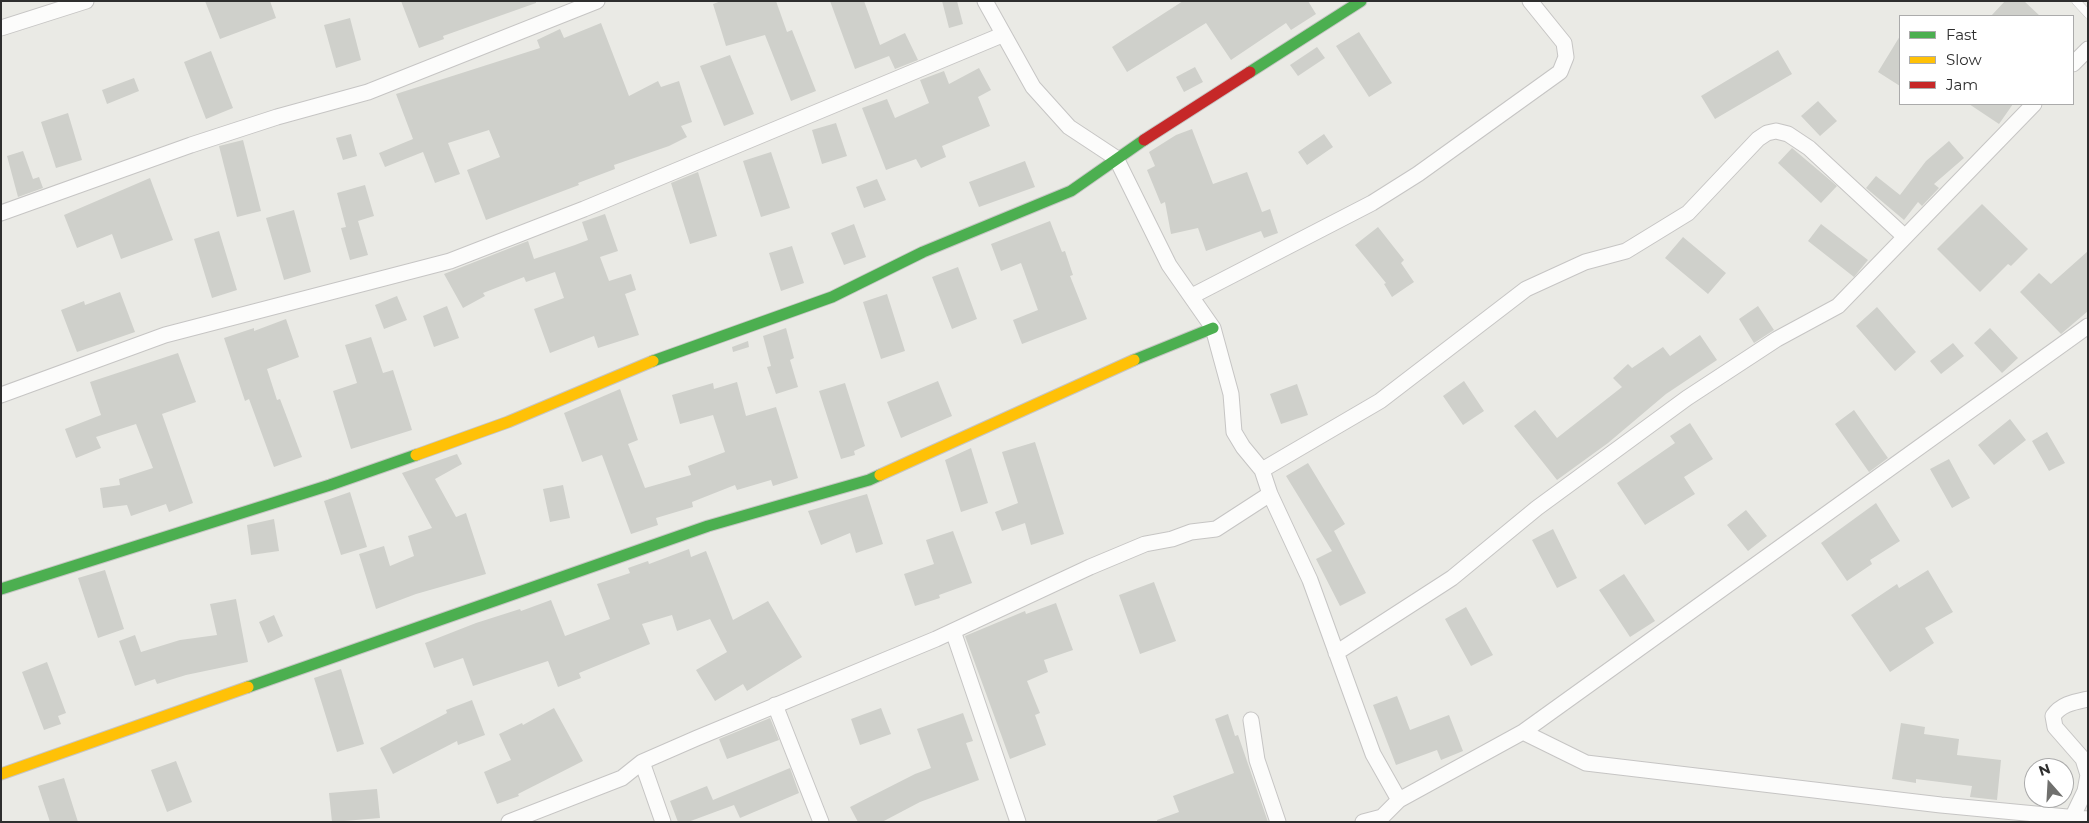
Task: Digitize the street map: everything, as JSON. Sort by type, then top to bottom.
[{"type":"street","points":[[1,28],[86,1]]},
{"type":"street","points":[[1,213],[277,116],[368,92],[597,1]]},
{"type":"street","points":[[985,1],[1002,35],[1033,87],[1069,127],[1116,158],[1169,265],[1213,328],[1231,394],[1234,432],[1242,447],[1262,470],[1270,494],[1310,580],[1373,754],[1399,800]]},
{"type":"street","points":[[1,589],[330,486],[508,422],[658,359],[832,297],[923,252],[1071,191],[1116,158],[1361,1]]},
{"type":"street","points":[[1192,296],[1372,203],[1418,174],[1560,72],[1566,58],[1564,44],[1530,1]]},
{"type":"street","points":[[1,395],[166,335],[450,262],[584,209],[1002,35]]},
{"type":"street","points":[[2074,63],[2088,49]]},
{"type":"street","points":[[1336,653],[1452,578],[1537,508],[1687,398],[1777,339],[1838,306],[2033,105]]},
{"type":"street","points":[[1262,470],[1380,401],[1526,289],[1586,262],[1626,251],[1688,213],[1758,139],[1767,133],[1776,131],[1788,134],[1809,148],[1904,236]]},
{"type":"street","points":[[1363,822],[1383,819],[1399,800],[1523,732],[2088,326]]},
{"type":"street","points":[[1,774],[708,526],[869,480],[1101,374],[1213,328]]},
{"type":"street","points":[[508,822],[622,778],[642,762],[953,631],[1145,544],[1172,539],[1191,532],[1216,529],[1270,494]]},
{"type":"street","points":[[953,631],[1018,822]]},
{"type":"street","points":[[2072,818],[2085,791],[2088,775],[2083,759],[2055,726],[2053,716],[2058,708],[2072,702],[2088,699]]},
{"type":"street","points":[[775,705],[821,822]]},
{"type":"street","points":[[1251,720],[1257,760],[1278,822]]},
{"type":"street","points":[[1523,732],[1586,763],[2016,817],[2088,819]]},
{"type":"street","points":[[642,762],[663,822]]},
{"type":"lane","points":[[2076,1],[2088,14]]},
{"type":"building","points":[[205,1],[270,1],[276,18],[220,39]]},
{"type":"building","points":[[401,1],[536,1],[536,3],[443,36],[444,39],[419,48]]},
{"type":"building","points":[[721,1],[776,1],[787,32],[792,30],[816,91],[791,101],[765,35],[726,46],[713,4]]},
{"type":"building","points":[[830,1],[864,1],[880,45],[905,33],[918,60],[895,69],[889,56],[855,69]]},
{"type":"building","points":[[942,1],[957,1],[963,24],[949,28]]},
{"type":"building","points":[[1183,1],[1308,1],[1316,14],[1291,30],[1286,23],[1231,60],[1206,23],[1127,72],[1112,47]]},
{"type":"building","points":[[2005,1],[2024,1],[2039,15],[1992,15]]},
{"type":"building","points":[[350,18],[361,60],[336,68],[324,25]]},
{"type":"building","points":[[601,23],[629,96],[658,81],[661,87],[679,81],[692,122],[681,126],[687,137],[669,146],[614,165],[615,169],[578,183],[579,185],[486,220],[467,170],[500,157],[489,130],[448,143],[460,174],[435,183],[423,152],[385,167],[379,153],[413,139],[396,94],[540,48],[537,40],[560,29],[564,38]]},
{"type":"building","points":[[1359,32],[1392,83],[1369,97],[1336,46]]},
{"type":"building","points":[[1899,38],[1899,85],[1878,72]]},
{"type":"building","points":[[1317,47],[1325,58],[1298,76],[1290,65]]},
{"type":"building","points":[[1778,50],[1792,74],[1715,119],[1701,96]]},
{"type":"building","points":[[211,51],[233,108],[206,119],[184,62]]},
{"type":"building","points":[[730,55],[754,114],[724,126],[700,66]]},
{"type":"building","points":[[1195,67],[1203,82],[1184,92],[1176,77]]},
{"type":"building","points":[[979,68],[991,90],[978,97],[990,126],[942,146],[946,157],[921,168],[916,159],[886,170],[862,108],[887,99],[895,118],[929,103],[920,80],[944,71],[949,84]]},
{"type":"building","points":[[134,78],[139,91],[107,104],[102,90]]},
{"type":"building","points":[[1818,101],[1837,121],[1820,136],[1801,116]]},
{"type":"building","points":[[1970,105],[2012,105],[1999,124]]},
{"type":"building","points":[[68,113],[82,160],[56,168],[41,122]]},
{"type":"building","points":[[836,123],[847,156],[822,164],[812,130]]},
{"type":"building","points":[[1192,129],[1213,184],[1247,172],[1262,212],[1270,209],[1278,233],[1264,238],[1261,231],[1206,251],[1198,228],[1171,234],[1165,202],[1161,204],[1147,170],[1155,166],[1149,152],[1176,135]]},
{"type":"building","points":[[351,134],[357,156],[343,160],[336,138]]},
{"type":"building","points":[[1324,134],[1333,147],[1307,165],[1298,152]]},
{"type":"building","points":[[243,140],[261,211],[237,217],[219,146]]},
{"type":"building","points":[[1949,141],[1964,158],[1934,184],[1939,188],[1922,206],[1918,202],[1904,220],[1866,188],[1876,176],[1900,195],[1926,161]]},
{"type":"building","points":[[1792,148],[1837,186],[1821,203],[1778,163]]},
{"type":"building","points":[[23,151],[33,179],[39,177],[43,188],[18,197],[7,156]]},
{"type":"building","points":[[771,152],[790,208],[761,217],[743,161]]},
{"type":"building","points":[[1025,161],[1035,187],[979,207],[969,182]]},
{"type":"building","points":[[698,172],[717,236],[690,244],[671,183]]},
{"type":"building","points":[[150,178],[173,240],[121,259],[112,234],[77,248],[64,215]]},
{"type":"building","points":[[877,179],[886,200],[864,208],[856,187]]},
{"type":"building","points":[[365,185],[374,216],[358,221],[368,255],[350,260],[341,228],[346,227],[337,193]]},
{"type":"building","points":[[1982,204],[2028,249],[2011,266],[2008,264],[1980,292],[1937,249]]},
{"type":"building","points":[[294,210],[311,272],[284,280],[266,218]]},
{"type":"building","points":[[605,214],[618,251],[600,257],[609,281],[631,274],[636,290],[625,294],[639,335],[598,348],[594,336],[550,353],[534,309],[564,298],[555,272],[526,282],[524,277],[483,293],[485,296],[463,308],[444,274],[528,241],[534,259],[575,245],[588,240],[582,222]]},
{"type":"building","points":[[1050,221],[1062,252],[1065,251],[1073,275],[1070,276],[1087,319],[1022,344],[1013,320],[1038,310],[1021,263],[1001,271],[991,244]]},
{"type":"building","points":[[854,224],[866,257],[844,265],[831,233]]},
{"type":"building","points":[[1821,224],[1868,260],[1854,277],[1808,241]]},
{"type":"building","points":[[1378,227],[1404,260],[1401,263],[1414,282],[1392,297],[1384,284],[1386,283],[1355,245]]},
{"type":"building","points":[[219,231],[237,290],[212,298],[194,239]]},
{"type":"building","points":[[1683,237],[1726,273],[1708,294],[1665,258]]},
{"type":"building","points":[[792,246],[804,283],[781,291],[769,253]]},
{"type":"building","points":[[2088,251],[2088,311],[2061,334],[2020,292],[2039,273],[2051,284]]},
{"type":"building","points":[[958,267],[977,319],[952,329],[932,277]]},
{"type":"building","points":[[120,292],[135,332],[77,352],[61,310],[84,301],[85,305]]},
{"type":"building","points":[[887,294],[905,351],[881,359],[863,302]]},
{"type":"building","points":[[397,296],[407,320],[384,329],[375,305]]},
{"type":"building","points":[[447,306],[459,338],[434,347],[423,316]]},
{"type":"building","points":[[1758,306],[1774,330],[1754,343],[1739,319]]},
{"type":"building","points":[[1877,307],[1916,352],[1895,371],[1856,326]]},
{"type":"building","points":[[286,319],[299,357],[267,369],[277,400],[280,399],[302,457],[274,467],[249,399],[245,401],[224,338],[254,328],[254,331]]},
{"type":"building","points":[[786,328],[794,358],[790,360],[798,387],[776,394],[767,367],[771,366],[763,336]]},
{"type":"building","points":[[1990,328],[2018,358],[2002,373],[1974,343]]},
{"type":"building","points":[[1700,335],[1717,360],[1666,394],[1608,443],[1557,480],[1514,426],[1535,410],[1557,438],[1622,387],[1613,378],[1628,364],[1632,368],[1663,347],[1670,356]]},
{"type":"building","points":[[371,337],[383,373],[393,370],[412,430],[351,449],[333,391],[357,383],[345,345]]},
{"type":"building","points":[[748,341],[749,347],[733,352],[732,347]]},
{"type":"building","points":[[1953,343],[1964,356],[1941,374],[1930,361]]},
{"type":"building","points":[[178,353],[196,402],[162,414],[193,503],[169,512],[166,504],[131,516],[127,505],[103,508],[100,488],[120,485],[119,479],[153,468],[136,424],[96,437],[101,448],[76,458],[65,429],[101,415],[90,382]]},
{"type":"building","points":[[938,381],[952,416],[901,438],[887,402]]},
{"type":"building","points":[[1464,381],[1484,411],[1463,425],[1443,396]]},
{"type":"building","points":[[737,382],[746,416],[776,407],[798,478],[773,486],[771,480],[737,490],[735,485],[692,502],[693,507],[656,518],[658,525],[631,534],[602,455],[582,462],[564,413],[620,389],[638,440],[628,444],[645,488],[691,475],[688,466],[725,452],[713,415],[680,424],[672,395],[713,383],[714,389]]},
{"type":"building","points":[[845,383],[865,446],[854,451],[855,455],[841,459],[819,391]]},
{"type":"building","points":[[1297,384],[1308,415],[1281,424],[1270,394]]},
{"type":"building","points":[[1854,410],[1888,458],[1869,472],[1835,424]]},
{"type":"building","points":[[2010,419],[2026,440],[1994,465],[1978,445]]},
{"type":"building","points":[[1690,423],[1713,459],[1684,477],[1695,494],[1645,525],[1617,483],[1675,443],[1670,436]]},
{"type":"building","points":[[2047,432],[2065,463],[2049,471],[2032,441]]},
{"type":"building","points":[[1035,442],[1064,534],[1031,545],[1025,523],[1002,531],[995,512],[1018,503],[1002,452]]},
{"type":"building","points":[[971,448],[988,503],[961,512],[945,460]]},
{"type":"building","points":[[457,454],[462,464],[435,479],[456,517],[466,513],[486,574],[416,594],[376,609],[359,554],[384,546],[390,566],[414,556],[408,536],[432,528],[402,473]]},
{"type":"building","points":[[1949,459],[1970,498],[1952,508],[1930,469]]},
{"type":"building","points":[[1308,463],[1345,524],[1334,531],[1366,593],[1340,606],[1316,559],[1332,551],[1286,476]]},
{"type":"building","points":[[563,485],[570,518],[550,522],[543,489]]},
{"type":"building","points":[[350,492],[367,547],[341,555],[324,501]]},
{"type":"building","points":[[867,494],[883,544],[856,553],[850,533],[821,545],[808,511]]},
{"type":"building","points":[[1876,503],[1900,541],[1870,560],[1872,564],[1847,581],[1821,543]]},
{"type":"building","points":[[1746,510],[1767,536],[1748,551],[1727,525]]},
{"type":"building","points":[[274,519],[279,551],[251,555],[247,525]]},
{"type":"building","points":[[1553,529],[1577,578],[1557,588],[1532,540]]},
{"type":"building","points":[[953,531],[972,583],[939,595],[940,598],[915,606],[904,574],[934,564],[926,540]]},
{"type":"building","points":[[689,549],[691,557],[706,551],[733,620],[768,601],[802,657],[747,691],[743,684],[715,701],[696,670],[727,652],[710,619],[677,631],[672,615],[642,624],[650,644],[579,673],[581,678],[558,687],[548,661],[473,686],[463,658],[434,668],[425,643],[476,623],[520,609],[521,611],[551,600],[565,636],[610,619],[597,584],[630,573],[628,568],[648,561],[649,564]]},
{"type":"building","points":[[105,570],[124,629],[98,638],[78,578]]},
{"type":"building","points":[[1928,570],[1953,612],[1925,628],[1934,643],[1890,672],[1851,615],[1897,584],[1899,588]]},
{"type":"building","points":[[1624,574],[1655,621],[1630,637],[1599,590]]},
{"type":"building","points":[[1154,582],[1176,641],[1140,654],[1119,595]]},
{"type":"building","points":[[236,599],[248,662],[186,675],[157,684],[155,679],[135,686],[119,641],[135,635],[141,652],[180,640],[217,635],[210,604]]},
{"type":"building","points":[[1056,603],[1073,650],[1044,660],[1048,672],[1027,681],[1040,713],[1035,715],[1046,745],[1010,759],[965,636],[1025,611],[1026,614]]},
{"type":"building","points":[[1466,607],[1493,655],[1471,666],[1445,619]]},
{"type":"building","points":[[274,615],[283,636],[268,643],[259,622]]},
{"type":"building","points":[[47,662],[66,713],[58,716],[61,724],[44,730],[22,672]]},
{"type":"building","points":[[341,669],[364,744],[337,752],[314,678]]},
{"type":"building","points":[[1397,696],[1410,730],[1449,715],[1463,751],[1441,760],[1437,750],[1396,765],[1373,705]]},
{"type":"building","points":[[472,700],[485,735],[458,745],[457,741],[393,774],[380,748],[447,713],[446,710]]},
{"type":"building","points":[[554,708],[583,761],[518,794],[519,796],[497,804],[484,772],[511,760],[499,734],[522,723],[523,725]]},
{"type":"building","points":[[881,708],[891,734],[860,745],[851,719]]},
{"type":"building","points":[[963,713],[973,741],[966,743],[979,780],[920,802],[882,822],[858,822],[850,807],[915,774],[931,768],[917,729]]},
{"type":"building","points":[[1228,714],[1235,736],[1238,735],[1268,822],[1157,822],[1157,820],[1179,812],[1173,796],[1234,773],[1215,719]]},
{"type":"building","points":[[770,718],[779,740],[727,759],[719,739]]},
{"type":"building","points":[[1901,723],[1925,727],[1924,734],[1959,739],[1957,755],[2001,760],[1997,800],[1970,797],[1972,786],[1916,779],[1916,783],[1892,779]]},
{"type":"building","points":[[176,761],[192,802],[167,812],[151,770]]},
{"type":"building","points":[[790,768],[799,793],[740,818],[734,805],[688,822],[678,822],[670,801],[707,786],[713,800]]},
{"type":"building","points":[[64,778],[78,822],[50,822],[38,786]]},
{"type":"building","points":[[377,789],[380,818],[332,822],[329,793]]},
{"type":"traffic: fast","points":[[1250,72],[1361,1]]},
{"type":"traffic: fast","points":[[653,361],[832,297],[923,252],[1071,191],[1144,140]]},
{"type":"traffic: fast","points":[[1134,360],[1213,328]]},
{"type":"traffic: fast","points":[[1,589],[330,485],[416,455]]},
{"type":"traffic: fast","points":[[248,687],[708,526],[869,480],[880,475]]},
{"type":"traffic: slow","points":[[880,475],[1134,360]]},
{"type":"traffic: slow","points":[[416,455],[508,422],[653,361]]},
{"type":"traffic: slow","points":[[1,774],[248,687]]},
{"type":"traffic: jam","points":[[1144,140],[1250,72]]}]
